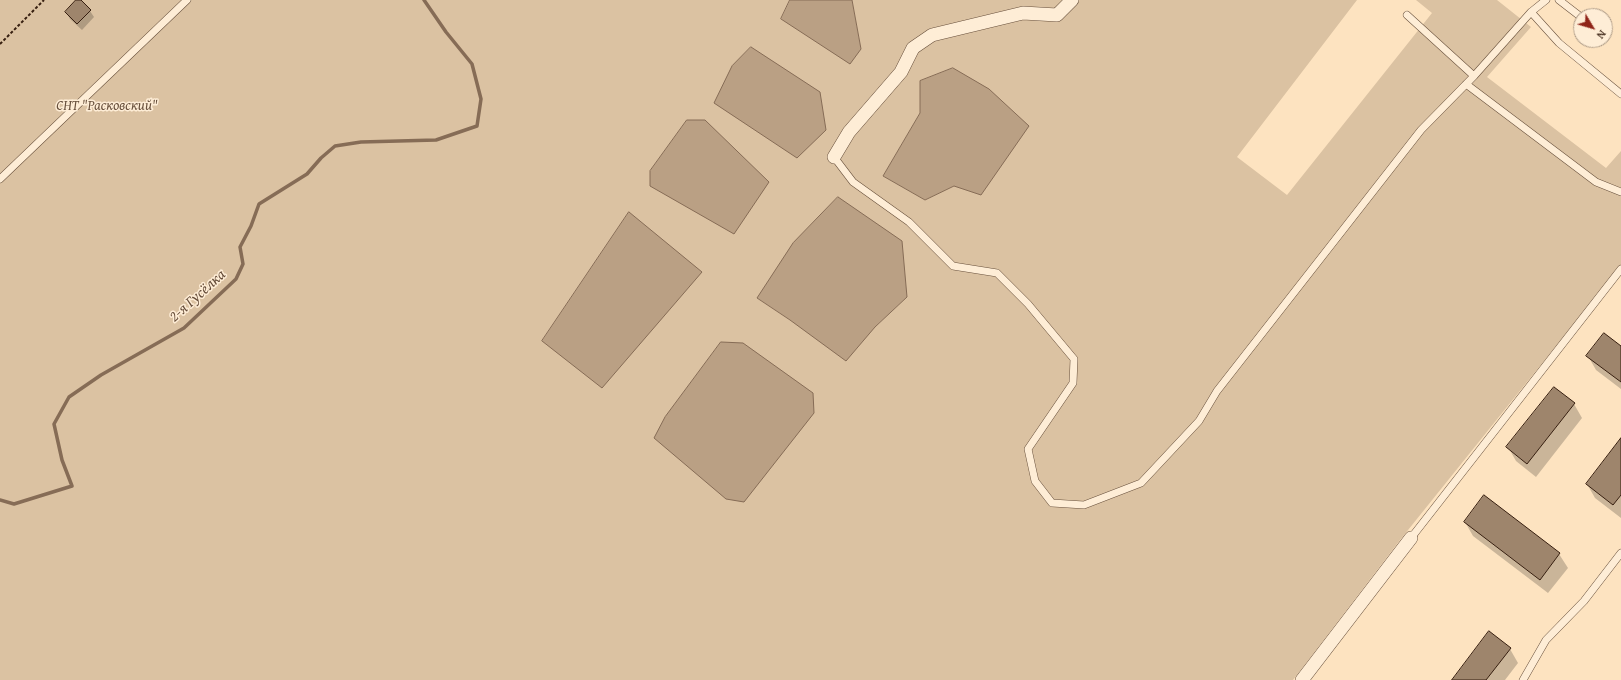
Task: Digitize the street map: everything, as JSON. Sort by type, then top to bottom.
[{"type":"street","points":[[834,157],[849,132],[901,72],[913,48],[932,35],[1022,13],[1056,14],[1072,0]]},
{"type":"street","points":[[1302,680],[1411,538]]},
{"type":"lane","points":[[0,179],[187,0]]},
{"type":"lane","points":[[834,157],[853,182],[909,222],[953,266],[997,273],[1028,304],[1074,359],[1074,383],[1028,449],[1035,481],[1052,503],[1084,506],[1141,483],[1200,421],[1218,391],[1421,130],[1474,76],[1531,12],[1546,0]]},
{"type":"lane","points":[[1559,0],[1573,11]]},
{"type":"lane","points":[[1531,12],[1558,43],[1621,94]]},
{"type":"lane","points":[[1407,15],[1474,76]]},
{"type":"lane","points":[[1466,84],[1596,182],[1621,192]]},
{"type":"lane","points":[[1411,538],[1621,269]]},
{"type":"lane","points":[[1523,680],[1546,640],[1584,601],[1621,553]]},
{"type":"path","points":[[0,44],[44,0]]},
{"type":"green space","name":"СНТ \"Расковский\"","points":[[0,0],[790,0],[781,19],[861,49],[852,0],[1357,0],[1237,157],[1287,195],[1432,13],[1416,0],[1497,0],[1531,27],[1487,77],[1606,168],[1621,151],[1621,265],[1400,540],[1293,680],[0,680]],"holes":[[[920,113],[954,186],[925,200],[883,176]],[[907,297],[875,327],[790,320],[757,298]]]},
{"type":"shaded area","points":[[790,0],[852,0],[861,49],[850,64],[781,19]]},
{"type":"shaded area","points":[[751,47],[820,92],[826,130],[797,158],[714,103],[732,66]]},
{"type":"shaded area","points":[[953,68],[989,89],[1029,126],[981,195],[954,186],[925,200],[883,176],[920,113],[920,81]]},
{"type":"shaded area","points":[[687,120],[705,120],[769,182],[734,234],[650,186],[650,171]]},
{"type":"shaded area","points":[[838,197],[902,241],[907,297],[875,327],[846,361],[757,298],[793,243]]},
{"type":"shaded area","points":[[629,212],[702,272],[602,388],[542,341]]},
{"type":"shaded area","points":[[721,342],[743,343],[813,393],[814,413],[744,502],[726,499],[654,438],[665,417]]},
{"type":"building","points":[[76,0],[81,0],[91,10],[77,24],[65,12]]},
{"type":"building","points":[[1604,333],[1621,346],[1621,382],[1586,356]]},
{"type":"building","points":[[1554,387],[1575,403],[1527,464],[1506,447]]},
{"type":"building","points":[[1621,438],[1621,495],[1613,505],[1586,484]]},
{"type":"building","points":[[1484,495],[1560,553],[1540,580],[1464,522]]},
{"type":"building","points":[[1489,631],[1511,648],[1486,680],[1452,680]]},
{"type":"waterway","name":"2-я Гусёлка","points":[[0,500],[14,504],[72,486],[62,460],[54,424],[69,397],[101,375],[184,328],[236,279],[243,264],[240,247],[251,226],[259,204],[307,174],[321,158],[335,146],[361,142],[436,140],[477,126],[481,99],[472,64],[446,32],[424,0]]}]
